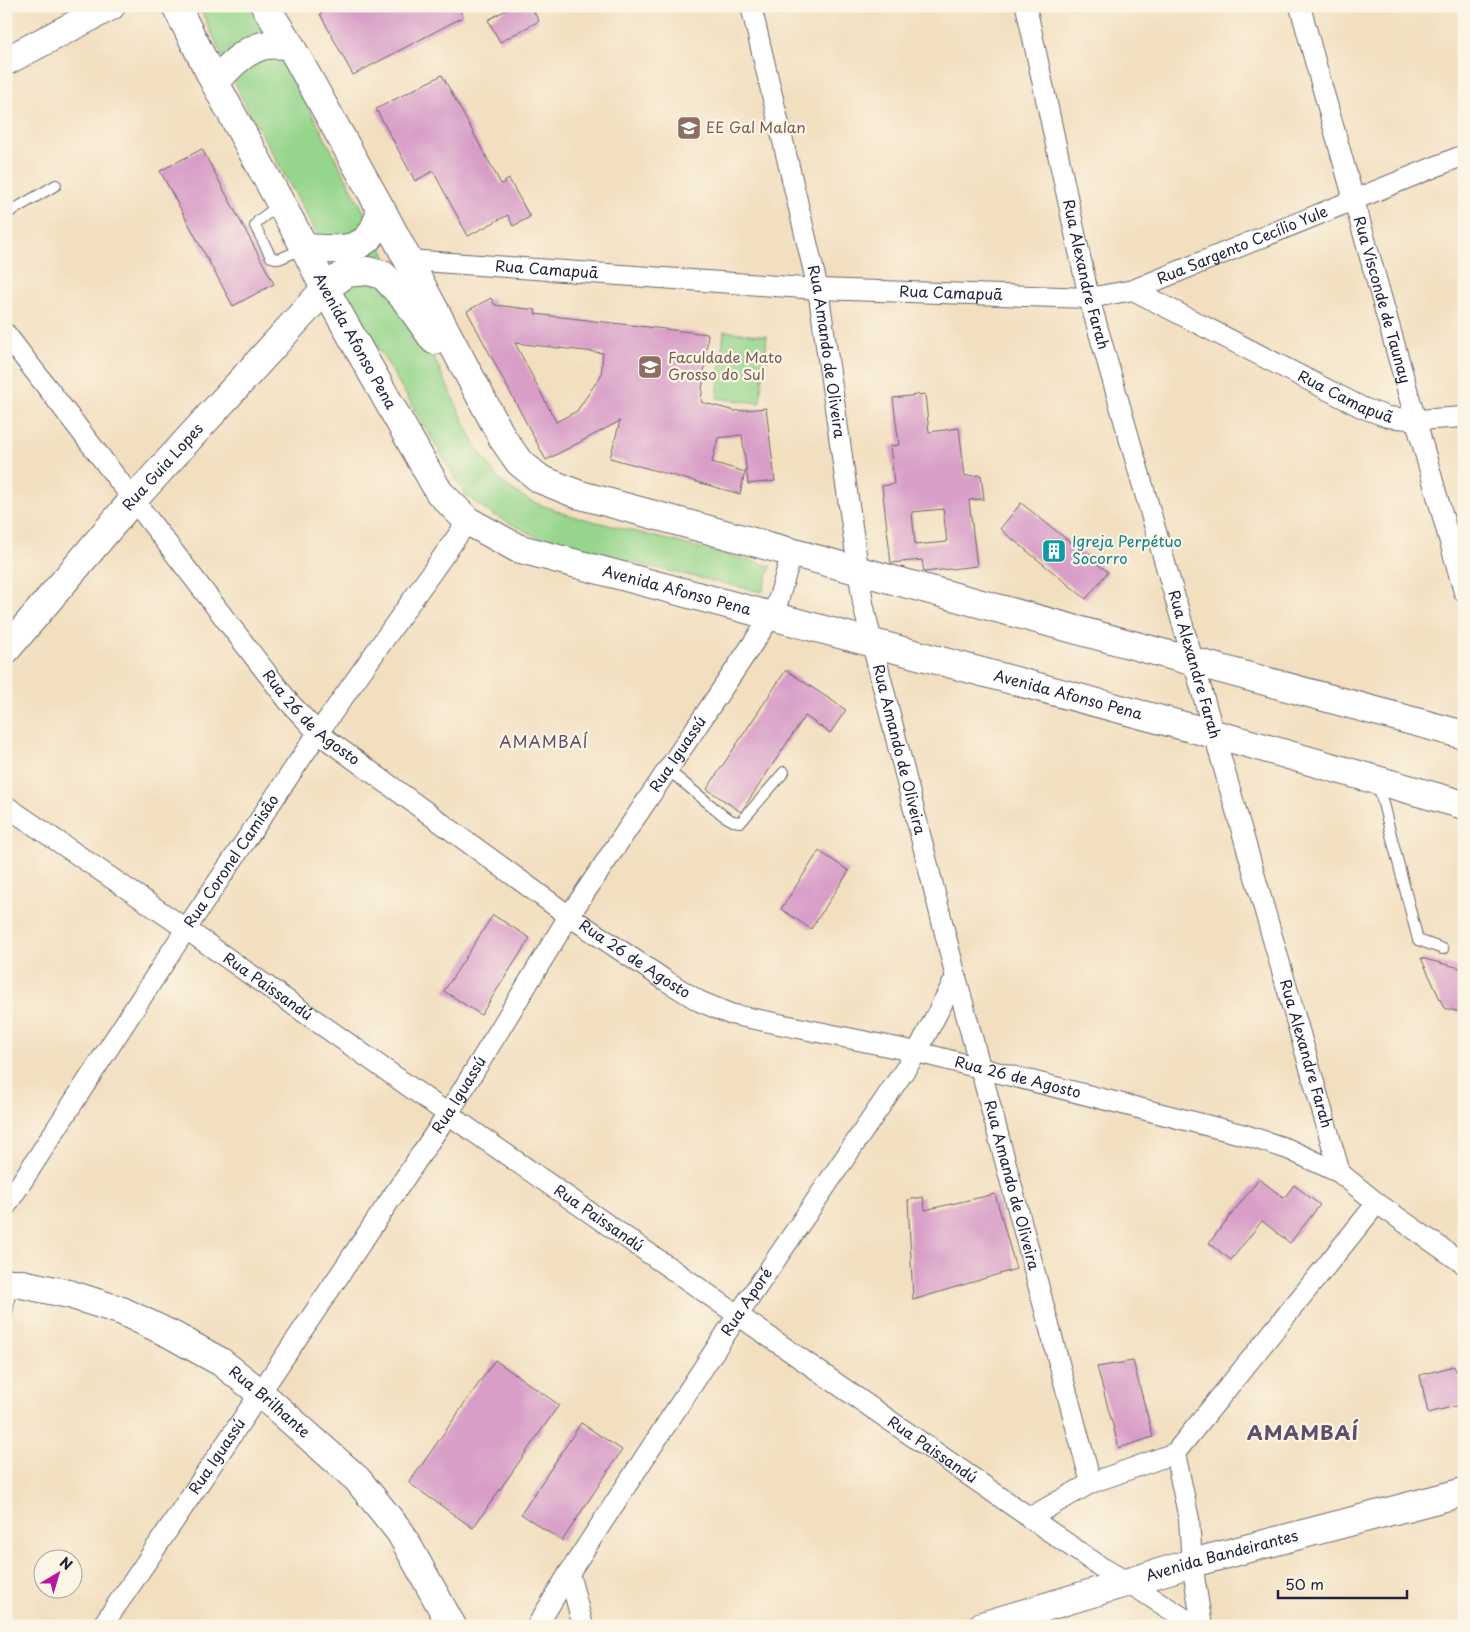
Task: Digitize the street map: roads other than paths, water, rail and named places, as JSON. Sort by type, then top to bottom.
[{"type":"main road","points":[[6,61],[111,6]]},
{"type":"main road","name":"Avenida Afonso Pena","points":[[176,6],[325,289],[439,492],[468,521],[517,548],[872,642],[1464,805]]},
{"type":"main road","points":[[265,6],[290,45],[382,211],[504,439],[519,462],[540,479],[577,494],[1464,735]]},
{"type":"main road","points":[[215,83],[228,67],[248,52],[266,45],[290,45]]},
{"type":"main road","points":[[305,248],[339,250],[355,245],[370,236],[382,211]]},
{"type":"main road","name":"Rua Guia Lopes","points":[[6,650],[133,500],[325,289],[346,273],[368,271],[383,275],[405,299],[504,439]]},
{"type":"main road","name":"Rua Brilhante","points":[[9,1283],[69,1294],[122,1312],[172,1335],[221,1362],[259,1392],[357,1479],[400,1532],[452,1626]]},
{"type":"main road","name":"Avenida Bandeirantes","points":[[982,1626],[1192,1563],[1464,1492]]},
{"type":"street","name":"Rua Amando de Oliveira","points":[[751,6],[789,159],[818,289],[864,604],[872,642],[956,977],[1091,1483]]},
{"type":"street","name":"Rua Alexandre Farah","points":[[1026,6],[1089,298],[1340,1173]]},
{"type":"street","name":"Rua Visconde de Taunay","points":[[1300,6],[1353,201],[1417,420],[1464,592]]},
{"type":"street","name":"Rua Sargento Cecílio Yule","points":[[1133,290],[1464,156]]},
{"type":"street","name":"Rua Camapuã","points":[[408,260],[818,289],[1089,298],[1133,290],[1363,408],[1388,417],[1417,420],[1464,418]]},
{"type":"street","name":"Rua 26 de Agosto","points":[[6,334],[290,702],[318,733],[569,916],[665,980],[699,1000],[730,1014],[917,1052],[1245,1135],[1288,1149],[1340,1173],[1376,1203],[1464,1264]]},
{"type":"street","name":"Rua Coronel Camisão","points":[[6,1206],[186,928],[318,733],[468,521]]},
{"type":"street","name":"Rua Iguassú","points":[[102,1626],[448,1114],[569,916],[772,615],[792,552]]},
{"type":"street","name":"Rua Paissandú","points":[[6,806],[186,928],[448,1114],[1101,1567],[1129,1582],[1196,1626]]},
{"type":"street","name":"Rua Aporé","points":[[536,1626],[738,1316],[917,1052],[956,977]]},
{"type":"street","points":[[1030,1518],[1091,1483],[1175,1453],[1376,1203]]},
{"type":"street","points":[[1175,1453],[1189,1519],[1192,1563],[1202,1626]]},
{"type":"street","points":[[569,1573],[583,1626]]},
{"type":"lane","points":[[6,214],[56,185]]},
{"type":"lane","points":[[668,770],[724,816],[733,821],[741,822],[784,772]]},
{"type":"lane","points":[[1377,780],[1418,940],[1442,949]]},
{"type":"lane","points":[[6,1323],[9,1283]]},
{"type":"place","name":"EE Gal Malan","points":[[689,128]]},
{"type":"place","name":"Faculdade Mato Grosso do Sul","points":[[650,367]]},
{"type":"place","name":"Igreja Perpétuo Socorro","points":[[1054,551]]},
{"type":"district","name":"AMAMBAÍ","points":[[544,742]]},
{"type":"district","name":"AMAMBAÍ","points":[[1303,1433]]}]
